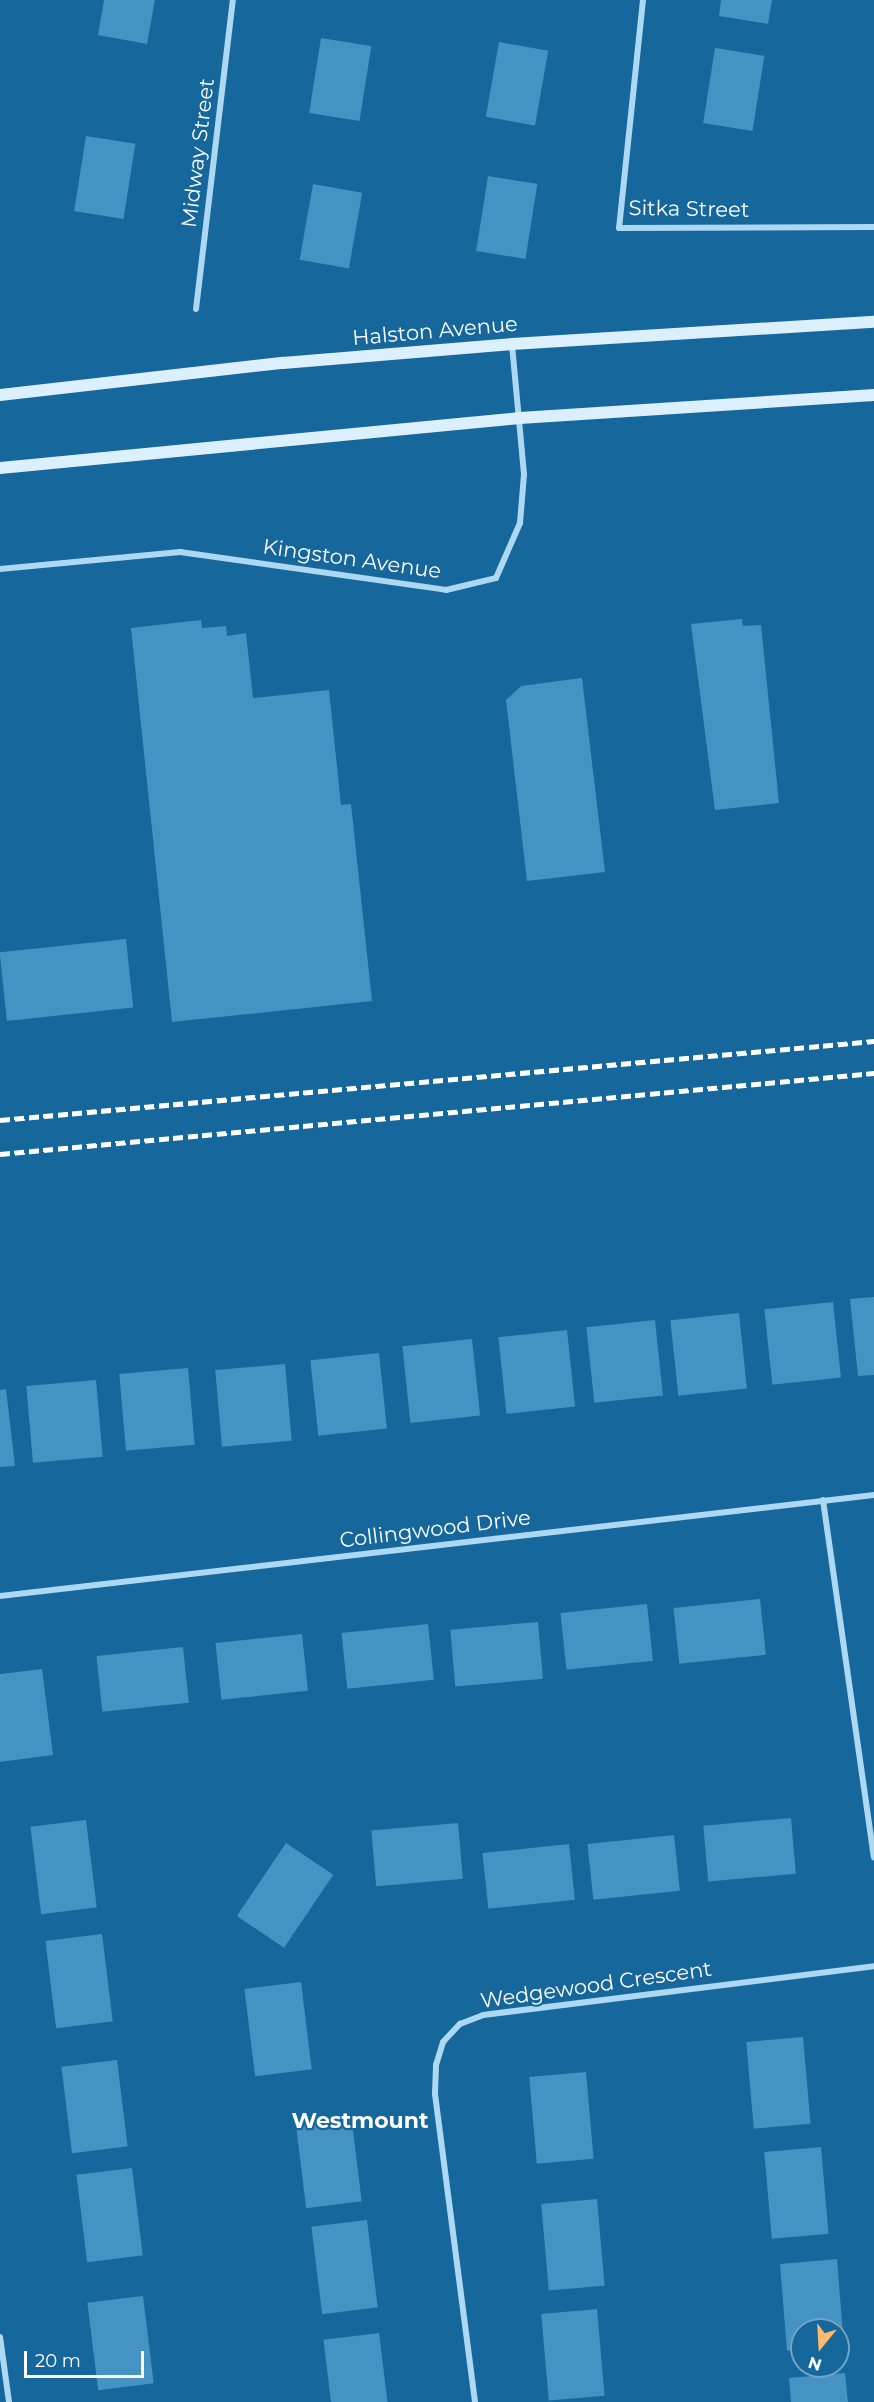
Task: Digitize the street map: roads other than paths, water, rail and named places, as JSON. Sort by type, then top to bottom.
[{"type":"main road","name":"Halston Avenue","points":[[0,395],[283,363],[512,344],[874,322]]},
{"type":"main road","points":[[0,468],[520,418],[874,395]]},
{"type":"street","name":"Midway Street","points":[[196,309],[233,0]]},
{"type":"street","name":"Sitka Street","points":[[644,0],[619,228],[874,227]]},
{"type":"street","name":"Kingston Avenue","points":[[0,569],[180,552],[446,590],[496,578],[520,522],[524,474],[512,344]]},
{"type":"street","name":"Collingwood Drive","points":[[0,1596],[874,1495]]},
{"type":"street","points":[[823,1500],[874,1857]]},
{"type":"street","name":"Wedgewood Crescent","points":[[475,2402],[435,2094],[436,2065],[443,2042],[460,2024],[483,2015],[874,1966]]},
{"type":"street","points":[[0,2337],[9,2402]]},
{"type":"railway","points":[[0,1120],[874,1041]]},
{"type":"railway","points":[[0,1154],[874,1073]]},
{"type":"district","name":"Westmount","points":[[360,2121]]}]
